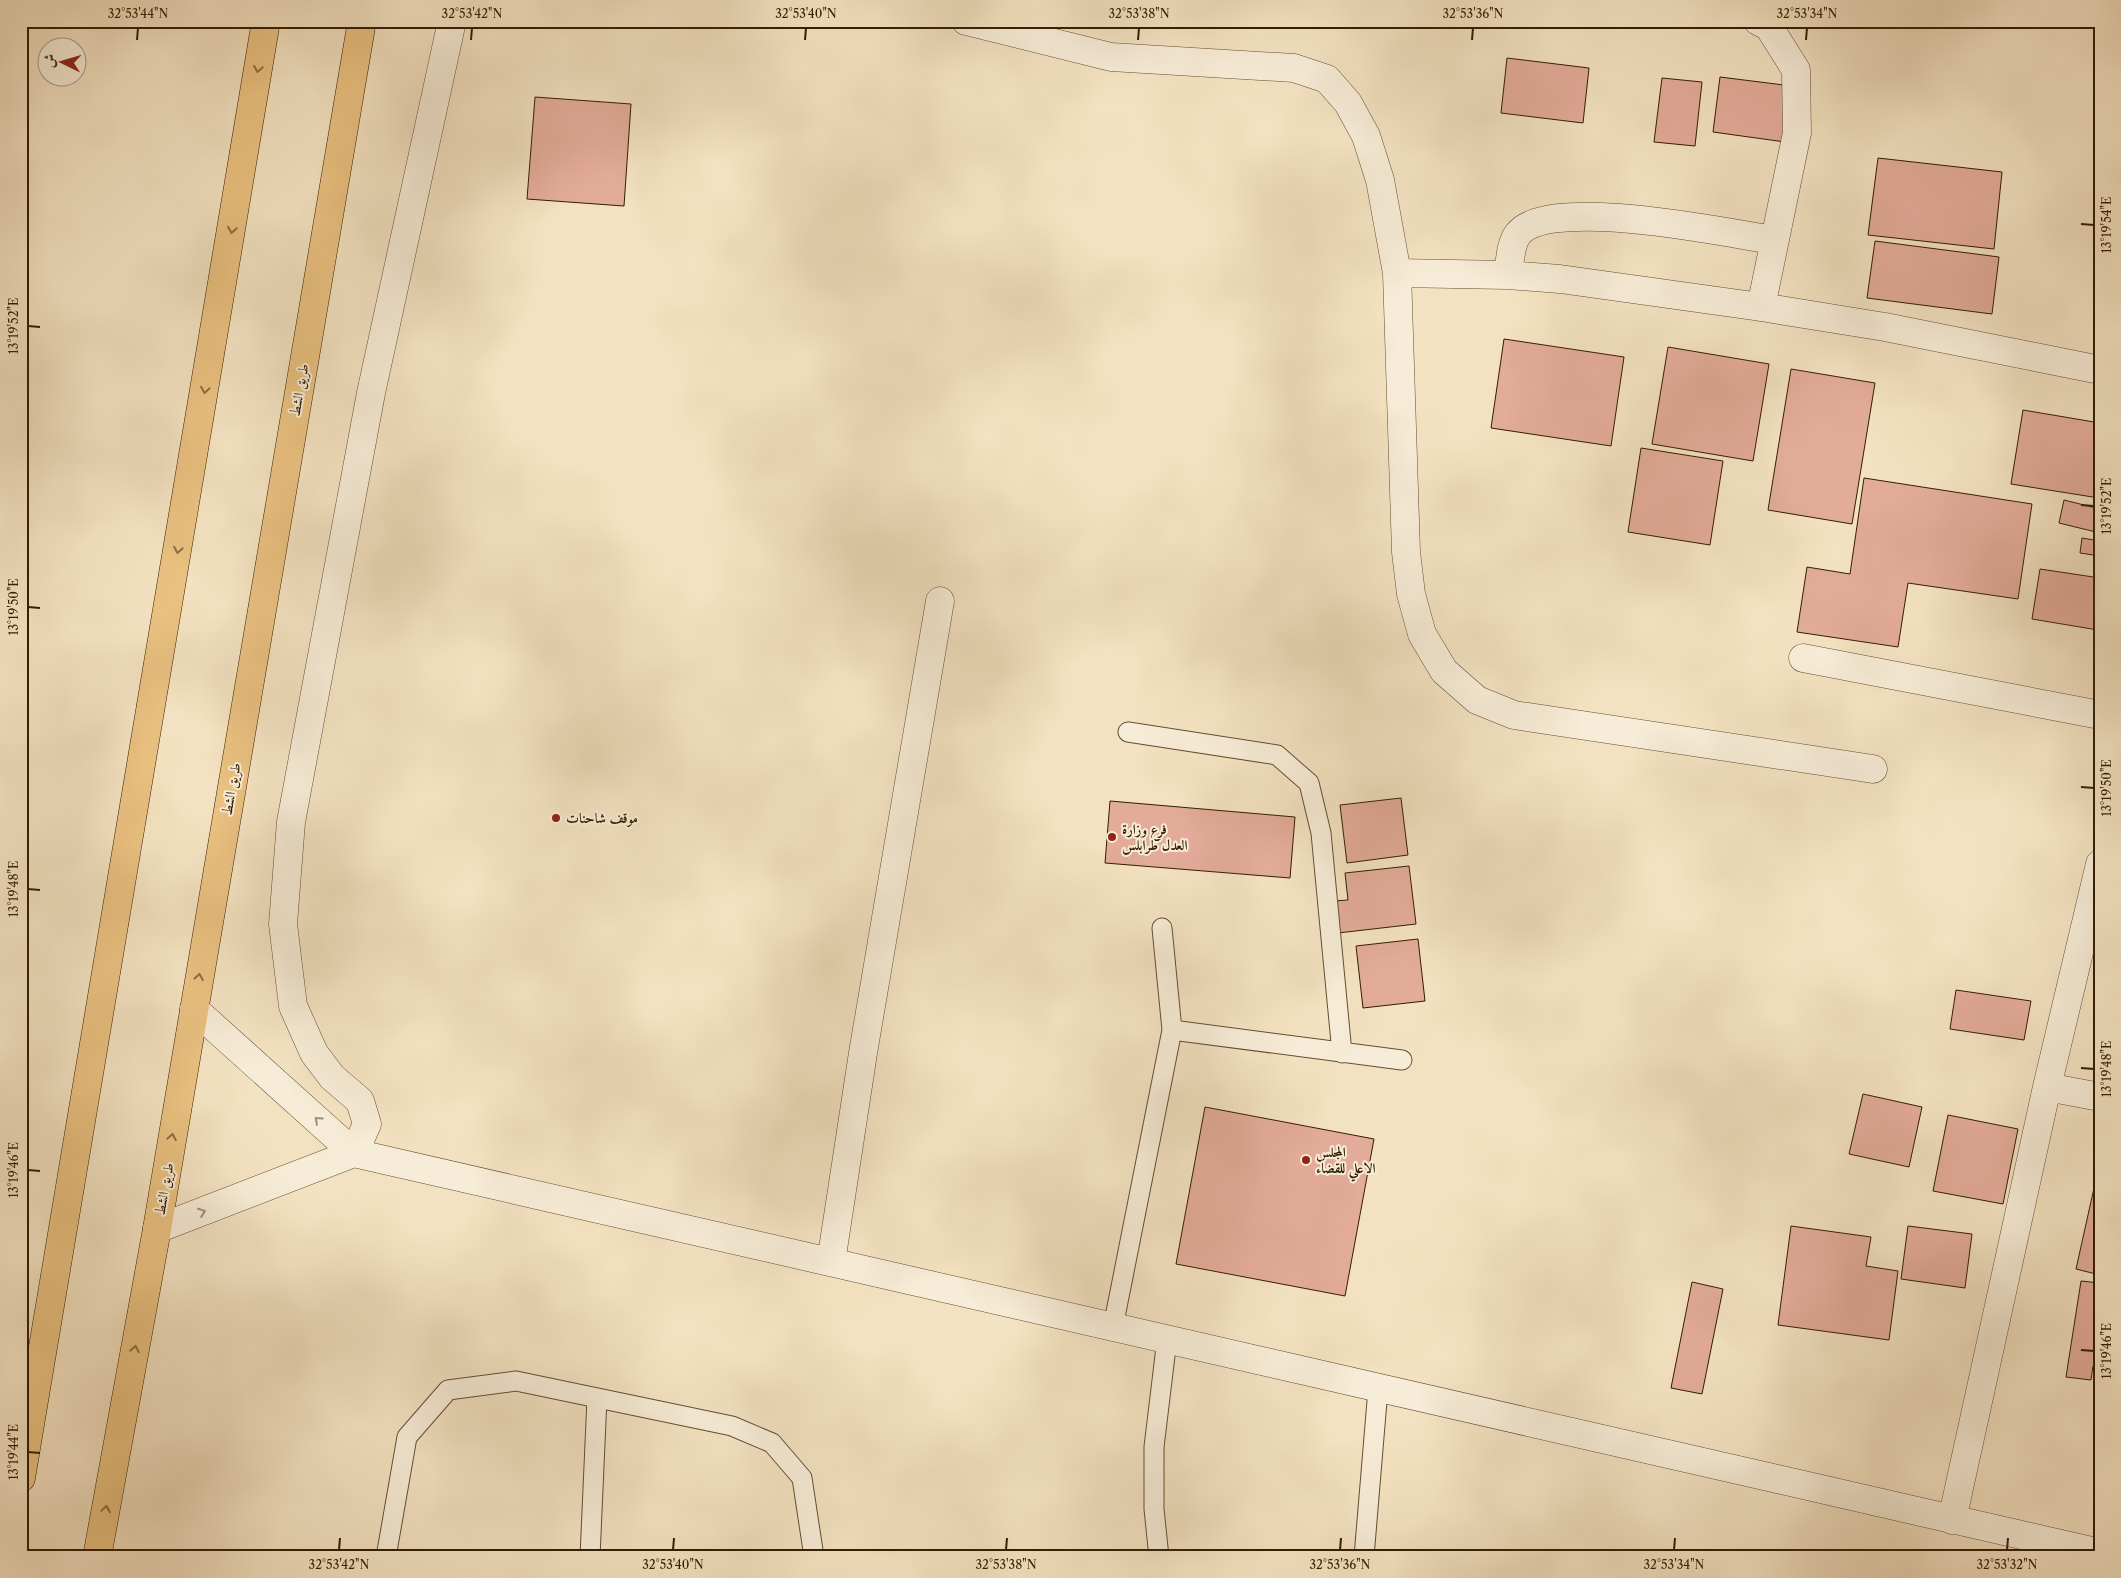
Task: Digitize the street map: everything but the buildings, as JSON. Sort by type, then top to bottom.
[{"type":"highway","points":[[21,1478],[266,21]]},
{"type":"highway","name":"طريق الشط","points":[[97,1557],[157,1229],[362,21]]},
{"type":"street","points":[[157,1229],[354,1153],[366,1124],[360,1101],[332,1077],[314,1054],[294,1006],[283,914],[292,822],[369,402],[452,21]]},
{"type":"street","points":[[966,21],[1111,56],[1294,68],[1327,79],[1348,103],[1366,136],[1380,180],[1397,273],[1406,552],[1410,585],[1422,634],[1444,672],[1477,700],[1514,715],[1873,769]]},
{"type":"street","points":[[1758,21],[1770,28],[1796,70],[1797,133],[1761,307]]},
{"type":"street","points":[[1508,275],[1512,251],[1518,234],[1537,222],[1558,218],[1586,215],[1614,217],[1774,240]]},
{"type":"street","points":[[1397,273],[1508,275],[1560,279],[1761,307],[1885,328],[2100,370]]},
{"type":"street","points":[[831,1262],[863,1053],[940,602]]},
{"type":"street","points":[[1803,658],[2100,715]]},
{"type":"street","points":[[1952,1520],[2047,1087],[2100,864]]},
{"type":"street","points":[[194,1008],[354,1153],[2097,1554]]},
{"type":"street","points":[[2047,1087],[2100,1097]]},
{"type":"lane","points":[[1128,732],[1277,755],[1309,783],[1321,833],[1342,1053]]},
{"type":"lane","points":[[1114,1327],[1172,1030],[1162,928]]},
{"type":"lane","points":[[1172,1030],[1402,1060]]},
{"type":"lane","points":[[1159,1557],[1154,1509],[1154,1447],[1167,1339]]},
{"type":"lane","points":[[386,1557],[407,1437],[448,1390],[516,1381],[732,1426],[772,1443],[802,1478],[814,1557]]},
{"type":"lane","points":[[1364,1557],[1378,1389]]},
{"type":"lane","points":[[590,1557],[597,1398]]},
{"type":"place","name":"موقف شاحنات","points":[[556,818]]},
{"type":"place","name":"فرع وزارة العدل طرابلس","points":[[1112,837]]},
{"type":"place","name":"المجلس الاعلي للقضاء","points":[[1306,1160]]}]
